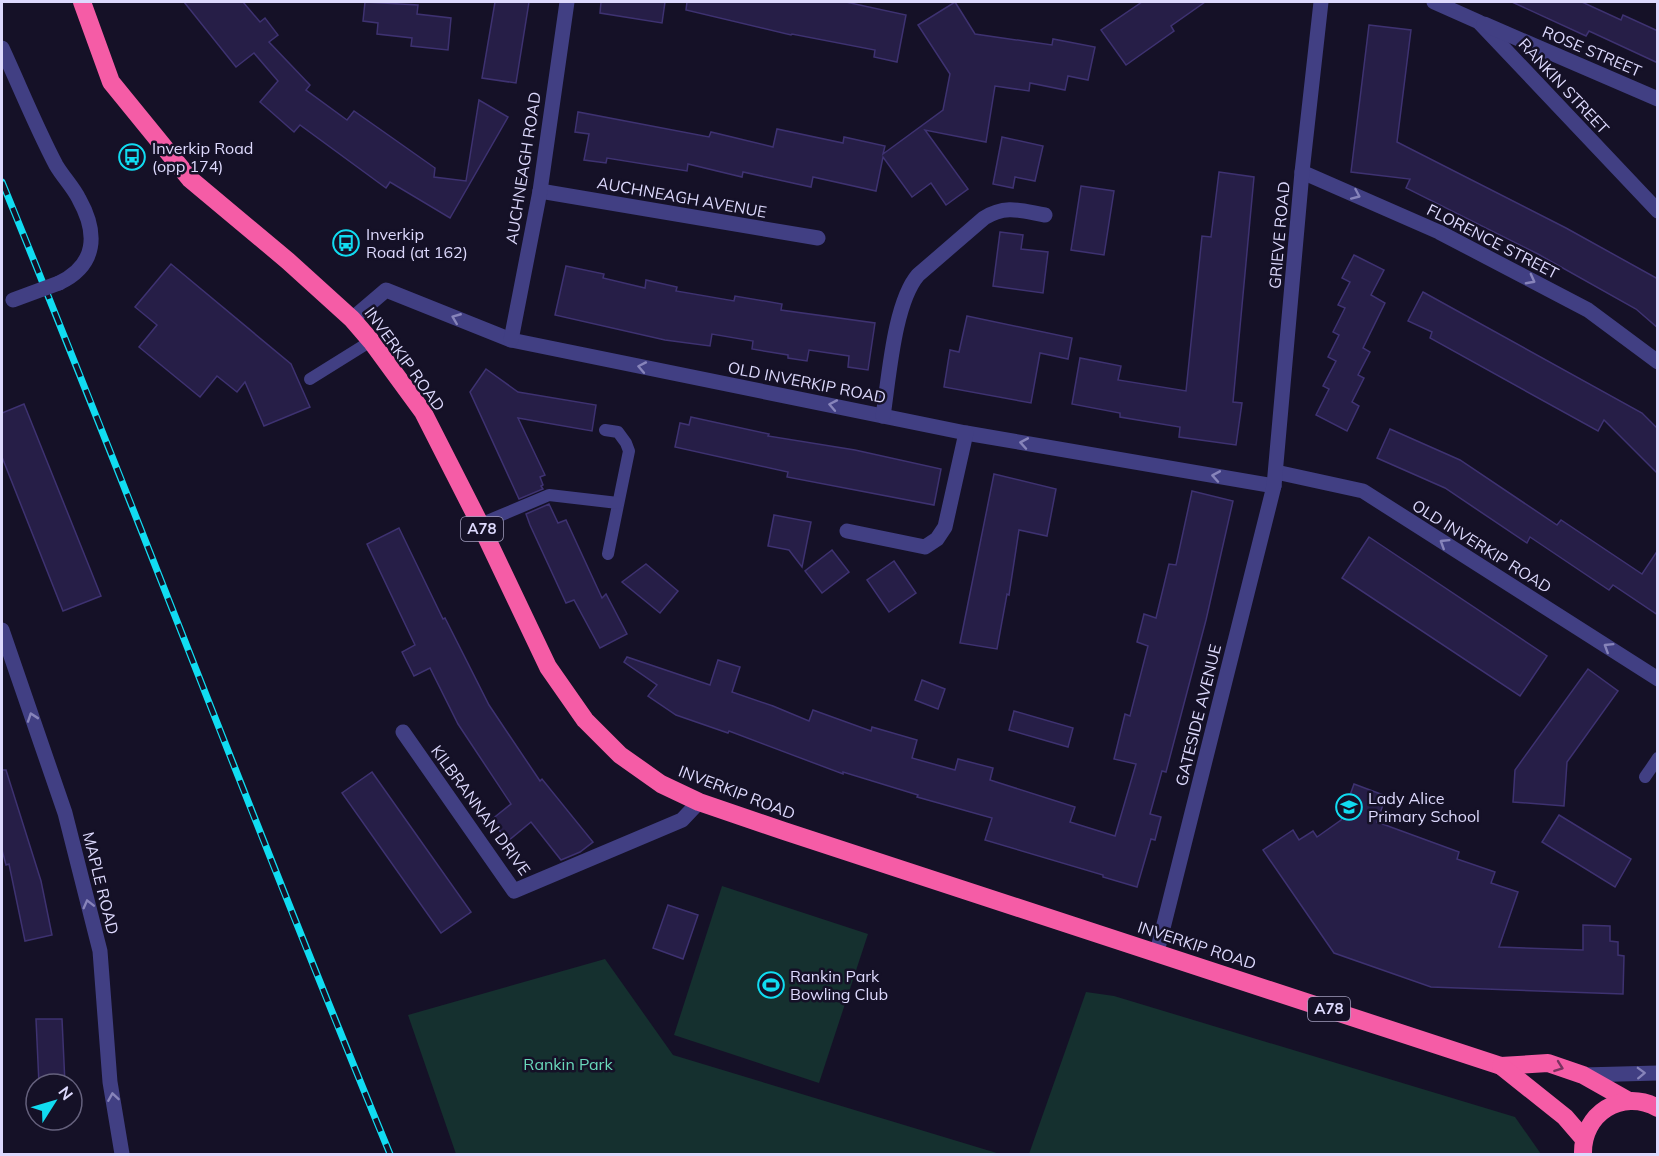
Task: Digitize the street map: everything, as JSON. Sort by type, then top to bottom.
[{"type":"highway","name":"INVERKIP ROAD","points":[[82,2],[111,82],[190,179],[288,261],[352,319],[423,412],[480,524],[548,667],[585,720],[620,755],[661,784],[699,802],[1501,1066],[1565,1117],[1584,1147]]},
{"type":"highway","name":"INVERKIP ROAD","points":[[1501,1066],[1548,1063],[1583,1075],[1629,1101],[1640,1101],[1658,1108]]},
{"type":"highway","points":[[1584,1147],[1588,1127],[1595,1117],[1605,1108],[1629,1101]]},
{"type":"street","name":"AUCHNEAGH ROAD","points":[[511,340],[540,191],[567,2]]},
{"type":"street","name":"GRIEVE ROAD","points":[[1275,479],[1302,172],[1321,2]]},
{"type":"street","name":"RANKIN STREET","points":[[1434,2],[1479,22],[1658,211]]},
{"type":"street","name":"ROSE STREET","points":[[1479,22],[1658,99]]},
{"type":"street","points":[[2,48],[57,166],[79,198],[88,217],[91,234],[87,261],[71,277],[7,303]]},
{"type":"street","name":"FLORENCE STREET","points":[[1302,172],[1439,232],[1588,310],[1658,362]]},
{"type":"street","name":"AUCHNEAGH AVENUE","points":[[540,191],[818,238]]},
{"type":"street","points":[[883,416],[896,335],[909,285],[984,218],[995,211],[1016,209],[1045,215]]},
{"type":"street","name":"OLD INVERKIP ROAD","points":[[352,319],[386,290],[511,340],[966,432],[1363,491],[1658,679]]},
{"type":"street","points":[[848,531],[925,548],[937,539],[945,527],[966,432]]},
{"type":"street","name":"GATESIDE AVENUE","points":[[1157,952],[1275,479]]},
{"type":"street","name":"MAPLE ROAD","points":[[2,630],[65,813],[100,951],[110,1082],[122,1155]]},
{"type":"street","name":"KILBRANNAN DRIVE","points":[[403,732],[514,891],[682,820],[699,802]]},
{"type":"street","points":[[1583,1075],[1658,1073]]},
{"type":"lane","points":[[310,379],[371,341]]},
{"type":"lane","points":[[605,430],[618,432],[629,451],[608,554]]},
{"type":"lane","points":[[480,524],[549,495],[618,503]]},
{"type":"lane","points":[[1645,777],[1658,758]]},
{"type":"green space","name":"Rankin Park Bowling Club","points":[[722,886],[868,934],[819,1083],[674,1035]]},
{"type":"green space","name":"Rankin Park","points":[[605,959],[673,1055],[1000,1154],[456,1154],[408,1015]]},
{"type":"green space","points":[[1086,992],[1114,996],[1515,1117],[1541,1154],[1029,1154]]},
{"type":"building","points":[[184,2],[243,2],[260,22],[265,18],[278,35],[269,42],[310,85],[306,90],[347,120],[354,111],[435,168],[434,177],[466,181],[479,100],[508,117],[450,218],[390,182],[386,188],[300,125],[294,132],[260,102],[278,81],[254,53],[236,67]]},
{"type":"building","points":[[365,2],[418,5],[417,14],[451,18],[448,50],[411,46],[412,38],[377,34],[378,23],[363,21]]},
{"type":"building","points":[[495,2],[529,2],[516,83],[482,78]]},
{"type":"building","points":[[601,2],[665,2],[662,23],[600,13]]},
{"type":"building","points":[[687,2],[846,2],[906,15],[897,62],[874,57],[875,50],[791,35],[686,10]]},
{"type":"building","points":[[955,2],[975,34],[1052,45],[1053,39],[1095,47],[1088,80],[1068,76],[1065,90],[1030,83],[1029,91],[995,86],[986,142],[925,130],[968,189],[946,205],[931,183],[912,197],[883,157],[876,191],[813,177],[811,187],[743,172],[742,177],[688,164],[687,171],[607,158],[606,163],[584,160],[589,134],[575,132],[578,112],[709,137],[711,132],[773,147],[777,129],[843,143],[844,137],[885,146],[883,154],[943,110],[950,74],[918,25]]},
{"type":"building","points":[[1142,2],[1205,2],[1171,26],[1174,31],[1126,65],[1101,30]]},
{"type":"building","points":[[1512,2],[1582,2],[1621,20],[1623,15],[1658,31],[1658,63],[1589,31],[1586,36]]},
{"type":"building","points":[[1369,25],[1411,30],[1397,142],[1566,228],[1658,279],[1658,328],[1636,309],[1538,254],[1406,188],[1410,179],[1351,172]]},
{"type":"building","points":[[1002,137],[1043,146],[1035,181],[1015,177],[1013,188],[993,184]]},
{"type":"building","points":[[1219,172],[1254,177],[1233,402],[1242,403],[1236,445],[1179,437],[1180,427],[1120,417],[1120,413],[1072,404],[1080,358],[1121,366],[1118,380],[1186,391],[1202,236],[1211,237]]},
{"type":"building","points":[[1081,186],[1114,191],[1104,255],[1071,250]]},
{"type":"building","points":[[1000,232],[1023,235],[1021,249],[1048,252],[1043,293],[993,286]]},
{"type":"building","points":[[1354,255],[1384,270],[1371,295],[1385,303],[1363,348],[1370,352],[1358,375],[1364,378],[1352,402],[1359,406],[1347,431],[1316,415],[1329,389],[1323,386],[1336,361],[1328,357],[1339,335],[1333,332],[1345,308],[1338,305],[1350,282],[1342,278]]},
{"type":"building","points":[[171,264],[291,364],[310,407],[264,426],[245,382],[237,392],[217,376],[200,397],[139,347],[157,325],[135,307]]},
{"type":"building","points":[[566,266],[604,274],[603,278],[645,288],[646,280],[677,287],[676,291],[734,301],[735,296],[782,304],[781,310],[875,323],[868,370],[848,367],[849,356],[809,350],[807,361],[788,358],[788,355],[752,349],[753,341],[712,334],[710,346],[665,340],[555,315]]},
{"type":"building","points":[[1423,292],[1642,413],[1658,429],[1658,474],[1604,420],[1598,431],[1430,338],[1432,332],[1408,321]]},
{"type":"building","points":[[967,316],[1072,338],[1068,359],[1040,353],[1031,403],[944,387],[950,350],[959,352]]},
{"type":"building","points":[[486,369],[518,392],[596,405],[592,431],[518,418],[545,475],[540,477],[543,489],[519,499],[470,392]]},
{"type":"building","points":[[24,404],[101,596],[63,611],[2,457],[2,413]]},
{"type":"building","points":[[691,417],[769,434],[768,436],[855,450],[941,469],[934,505],[787,477],[788,472],[675,447],[680,423],[689,425]]},
{"type":"building","points":[[1390,429],[1460,460],[1557,525],[1561,520],[1642,574],[1658,550],[1658,615],[1613,585],[1609,590],[1530,537],[1527,543],[1445,488],[1377,458]]},
{"type":"building","points":[[994,474],[1056,489],[1047,536],[1019,530],[1009,595],[1007,594],[997,649],[960,643]]},
{"type":"building","points":[[1192,491],[1233,501],[1206,620],[1166,772],[1162,771],[1150,814],[1161,817],[1155,840],[1151,839],[1137,887],[985,840],[992,818],[917,797],[918,795],[843,772],[843,774],[729,731],[728,733],[676,715],[648,696],[657,685],[624,662],[627,657],[710,685],[718,660],[740,667],[732,692],[809,721],[813,710],[871,731],[872,727],[917,740],[912,758],[955,770],[958,759],[993,768],[990,780],[1075,807],[1070,822],[1115,836],[1136,764],[1114,759],[1125,714],[1130,716],[1148,646],[1137,642],[1144,614],[1156,618],[1169,564],[1176,565]]},
{"type":"building","points":[[549,504],[558,523],[566,520],[602,598],[606,594],[627,634],[600,648],[574,600],[566,603],[526,514]]},
{"type":"building","points":[[774,515],[811,522],[802,567],[789,550],[768,546]]},
{"type":"building","points":[[399,528],[443,619],[445,618],[489,705],[540,781],[542,779],[593,842],[580,852],[561,860],[531,822],[508,841],[491,820],[511,804],[458,724],[430,668],[414,676],[402,652],[415,645],[367,544]]},
{"type":"building","points":[[1369,537],[1547,656],[1520,696],[1342,578]]},
{"type":"building","points":[[832,550],[849,572],[822,593],[805,571]]},
{"type":"building","points":[[894,561],[916,593],[889,612],[867,580]]},
{"type":"building","points":[[646,564],[678,591],[660,613],[622,582]]},
{"type":"building","points":[[1588,669],[1618,691],[1567,762],[1564,806],[1513,802],[1515,770]]},
{"type":"building","points":[[922,680],[945,689],[938,709],[915,700]]},
{"type":"building","points":[[1014,711],[1073,728],[1068,747],[1009,730]]},
{"type":"building","points":[[2,770],[6,770],[41,881],[52,935],[25,941],[9,864],[6,865],[2,850]]},
{"type":"building","points":[[372,772],[471,912],[441,933],[342,793]]},
{"type":"building","points":[[1354,784],[1386,796],[1377,822],[1459,852],[1457,859],[1495,872],[1491,883],[1518,892],[1499,947],[1583,950],[1583,925],[1610,926],[1610,941],[1618,942],[1618,955],[1624,956],[1623,994],[1431,987],[1334,953],[1263,850],[1293,830],[1299,840],[1313,831],[1317,837],[1341,820]]},
{"type":"building","points":[[1559,815],[1631,859],[1615,887],[1542,842]]},
{"type":"building","points":[[668,905],[698,915],[683,959],[653,948]]},
{"type":"building","points":[[36,1019],[62,1019],[64,1072],[38,1072]]},
{"type":"railway","points":[[2,182],[390,1154]]},
{"type":"place","name":"Inverkip Road (opp 174)","points":[[132,157]]},
{"type":"place","name":"Inverkip Road (at 162)","points":[[346,243]]},
{"type":"place","name":"Lady Alice Primary School","points":[[1349,807]]},
{"type":"place","name":"Rankin Park Bowling Club","points":[[771,985]]}]
